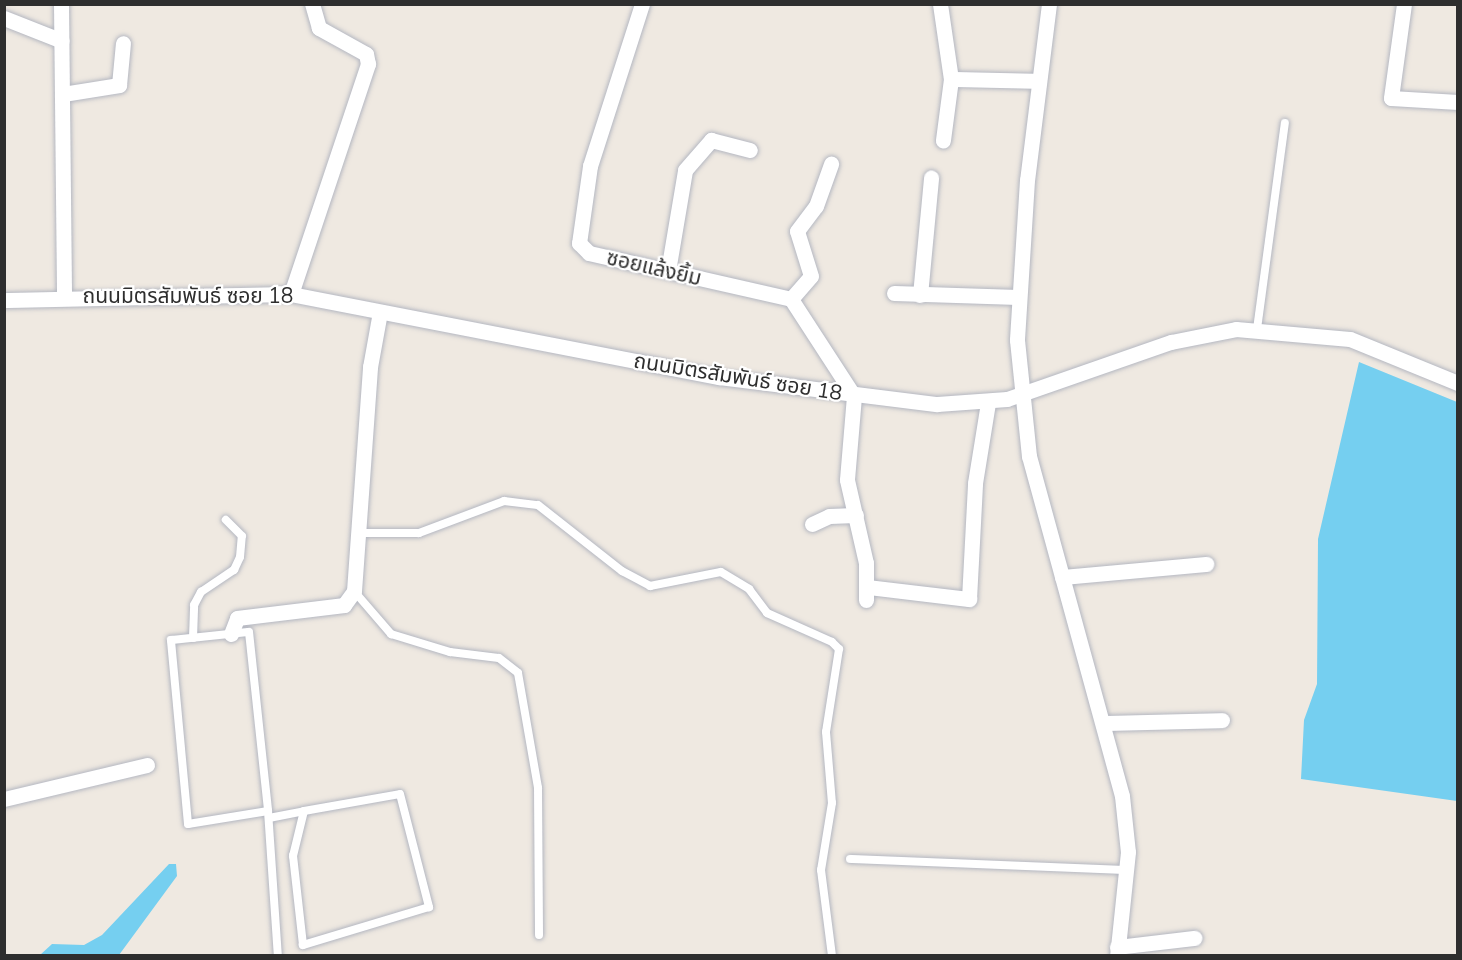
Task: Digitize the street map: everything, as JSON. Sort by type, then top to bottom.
[{"type":"street","points":[[61,4],[64,297]]},
{"type":"street","points":[[291,294],[368,64],[366,54],[320,28],[312,4]]},
{"type":"street","name":"ซอยแล้งยิ้ม","points":[[642,4],[590,166],[579,243],[589,253],[791,299]]},
{"type":"street","points":[[940,4],[951,79],[943,140]]},
{"type":"street","points":[[1049,4],[1037,81],[1018,297],[1017,340],[1026,393],[1029,456],[1122,796],[1126,870],[1116,953],[1194,938]]},
{"type":"street","points":[[1404,4],[1392,98],[1458,102]]},
{"type":"street","points":[[4,18],[62,41]]},
{"type":"street","points":[[63,94],[119,85],[123,43]]},
{"type":"street","points":[[951,79],[1037,81]]},
{"type":"street","points":[[668,271],[685,170],[711,140],[750,150]]},
{"type":"street","points":[[831,165],[816,206],[797,231],[811,276],[791,299],[854,396],[847,480],[856,515],[867,594],[969,599],[975,483],[988,403]]},
{"type":"street","points":[[920,295],[931,178]]},
{"type":"street","points":[[894,293],[1018,297]]},
{"type":"street","name":"ถนนมิตรสัมพันธ์ ซอย 18","points":[[4,300],[291,294],[719,377],[854,396],[988,403],[1026,393],[1191,337],[1257,328],[1350,339],[1458,383]]},
{"type":"street","points":[[231,634],[237,618],[344,605],[354,591],[356,533],[370,367],[380,312]]},
{"type":"street","points":[[812,524],[829,516],[856,515]]},
{"type":"street","points":[[1062,577],[1206,564]]},
{"type":"street","points":[[1103,723],[1222,720]]},
{"type":"street","points":[[4,799],[147,765]]},
{"type":"lane","points":[[1257,328],[1285,123]]},
{"type":"lane","points":[[356,533],[419,533],[504,501],[538,505],[622,571],[650,586],[721,572],[749,590],[767,613],[832,642],[839,649],[826,732],[832,803],[821,870],[832,956]]},
{"type":"lane","points":[[193,638],[194,605],[201,592],[234,570],[240,557],[242,536],[226,520]]},
{"type":"lane","points":[[354,591],[391,634],[450,652],[499,658],[518,673],[538,788],[539,935]]},
{"type":"lane","points":[[278,956],[269,814],[249,632],[171,640],[188,824],[269,814],[304,812],[400,794],[429,907],[303,945],[293,856],[304,812]]},
{"type":"lane","points":[[850,859],[1126,870]]},
{"type":"water","points":[[1359,362],[1457,402],[1457,801],[1301,779],[1304,720],[1317,684],[1318,539]]},
{"type":"water","points":[[169,864],[176,864],[177,876],[119,955],[40,955],[52,944],[84,945],[102,935]]}]
